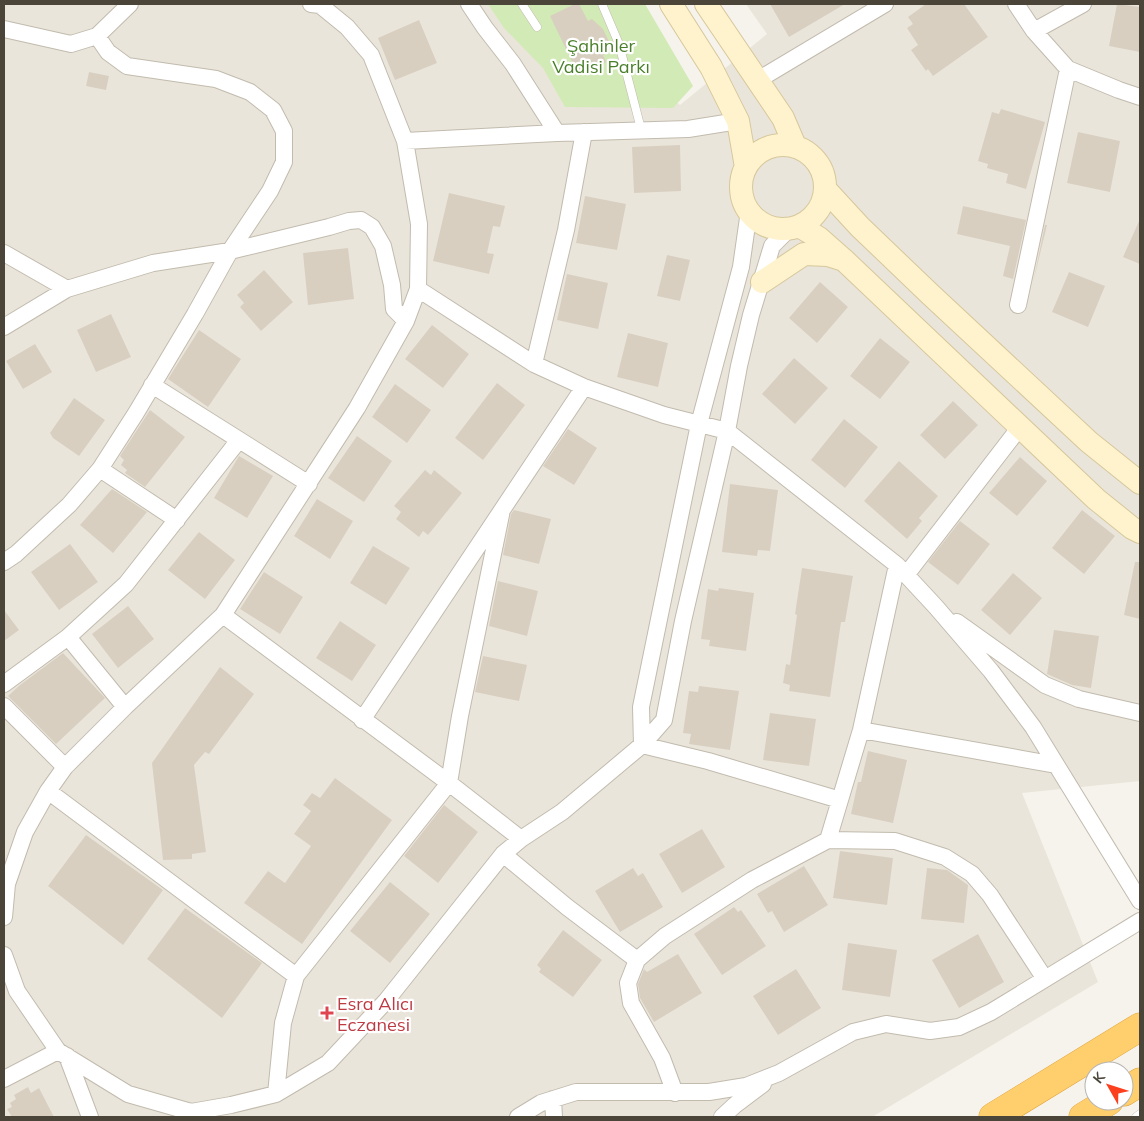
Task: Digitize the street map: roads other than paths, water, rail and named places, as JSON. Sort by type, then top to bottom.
[{"type":"highway","points":[[993,1117],[1140,1027]]},
{"type":"street","points":[[4,29],[71,44],[97,36],[130,4]]},
{"type":"street","points":[[4,917],[7,884],[25,832],[48,791],[65,768],[125,707],[223,615],[358,408],[406,321],[418,289],[419,224],[405,141],[371,55],[347,27],[317,4]]},
{"type":"street","points":[[469,4],[513,64],[557,133]]},
{"type":"street","points":[[671,4],[710,67],[738,121],[746,167]]},
{"type":"street","points":[[706,4],[783,118],[795,146]]},
{"type":"street","points":[[758,80],[885,4]]},
{"type":"street","points":[[1016,4],[1034,31],[1068,69],[1140,97]]},
{"type":"street","points":[[1034,31],[1083,4]]},
{"type":"street","points":[[4,562],[16,554],[69,505],[100,469],[195,314],[230,251],[270,191],[284,162],[284,131],[273,110],[250,92],[216,79],[127,66],[108,52],[97,36]]},
{"type":"street","points":[[1018,305],[1068,69]]},
{"type":"street","points":[[405,141],[557,133],[688,129],[738,121]]},
{"type":"street","points":[[534,364],[566,230],[584,132]]},
{"type":"street","points":[[62,1054],[128,1094],[191,1112],[276,1094],[328,1063],[386,1001],[503,854],[520,839],[562,812],[642,745],[664,720],[683,621],[727,431],[739,366],[772,246],[795,227],[808,221],[820,207],[825,189],[822,170],[817,162],[803,150],[795,146],[776,145],[767,148],[752,159],[746,167],[741,184],[742,194],[749,211],[763,224],[781,229],[795,227],[819,238],[845,260],[1096,499],[1132,528],[1140,532]]},
{"type":"street","points":[[825,189],[860,227],[931,295],[1089,442],[1140,483]]},
{"type":"street","points":[[642,745],[641,707],[699,424],[741,267],[749,211]]},
{"type":"street","points":[[4,327],[67,289],[153,263],[230,251],[348,221],[361,220],[372,227],[383,246],[392,285],[394,309],[406,321]]},
{"type":"street","points":[[4,253],[67,289]]},
{"type":"street","points":[[762,282],[804,254],[845,260]]},
{"type":"street","points":[[418,289],[534,364],[584,386],[664,416],[727,431],[902,570],[990,671],[1033,727],[1140,901]]},
{"type":"street","points":[[152,385],[309,484]]},
{"type":"street","points":[[362,720],[584,386]]},
{"type":"street","points":[[828,840],[861,730],[902,570],[1020,428]]},
{"type":"street","points":[[4,684],[68,637],[126,584],[239,440]]},
{"type":"street","points":[[100,469],[177,520]]},
{"type":"street","points":[[276,1094],[282,1023],[296,976],[449,783],[460,716],[502,510]]},
{"type":"street","points":[[936,607],[1045,686],[1079,699],[1140,713]]},
{"type":"street","points":[[223,615],[449,783],[520,839]]},
{"type":"street","points":[[68,637],[125,707]]},
{"type":"street","points":[[4,706],[65,768]]},
{"type":"street","points":[[861,730],[1056,765]]},
{"type":"street","points":[[642,745],[708,761],[840,800]]},
{"type":"street","points":[[48,791],[296,976]]},
{"type":"street","points":[[675,1093],[662,1058],[631,1003],[628,983],[637,960],[665,936],[752,880],[828,840],[895,841],[945,856],[972,874],[990,895],[1045,979]]},
{"type":"street","points":[[503,854],[567,907],[637,960]]},
{"type":"street","points":[[722,1117],[735,1105],[779,1073],[853,1032],[886,1024],[930,1031],[959,1027],[991,1012],[1140,922]]},
{"type":"street","points":[[4,955],[17,991],[62,1054],[90,1117]]},
{"type":"street","points":[[4,1080],[62,1054]]},
{"type":"street","points":[[518,1117],[541,1103],[576,1092],[709,1092],[746,1086],[779,1073]]},
{"type":"street","points":[[553,1099],[554,1117]]},
{"type":"lane","points":[[522,4],[537,27]]},
{"type":"lane","points":[[602,4],[619,44],[641,130]]},
{"type":"lane","points":[[1136,1117],[1140,1114]]},
{"type":"place","name":"Esra Alıcı Eczanesi","points":[[327,1013]]},
{"type":"park label","name":"Şahinler Vadisi Parkı","points":[[601,55]]}]
